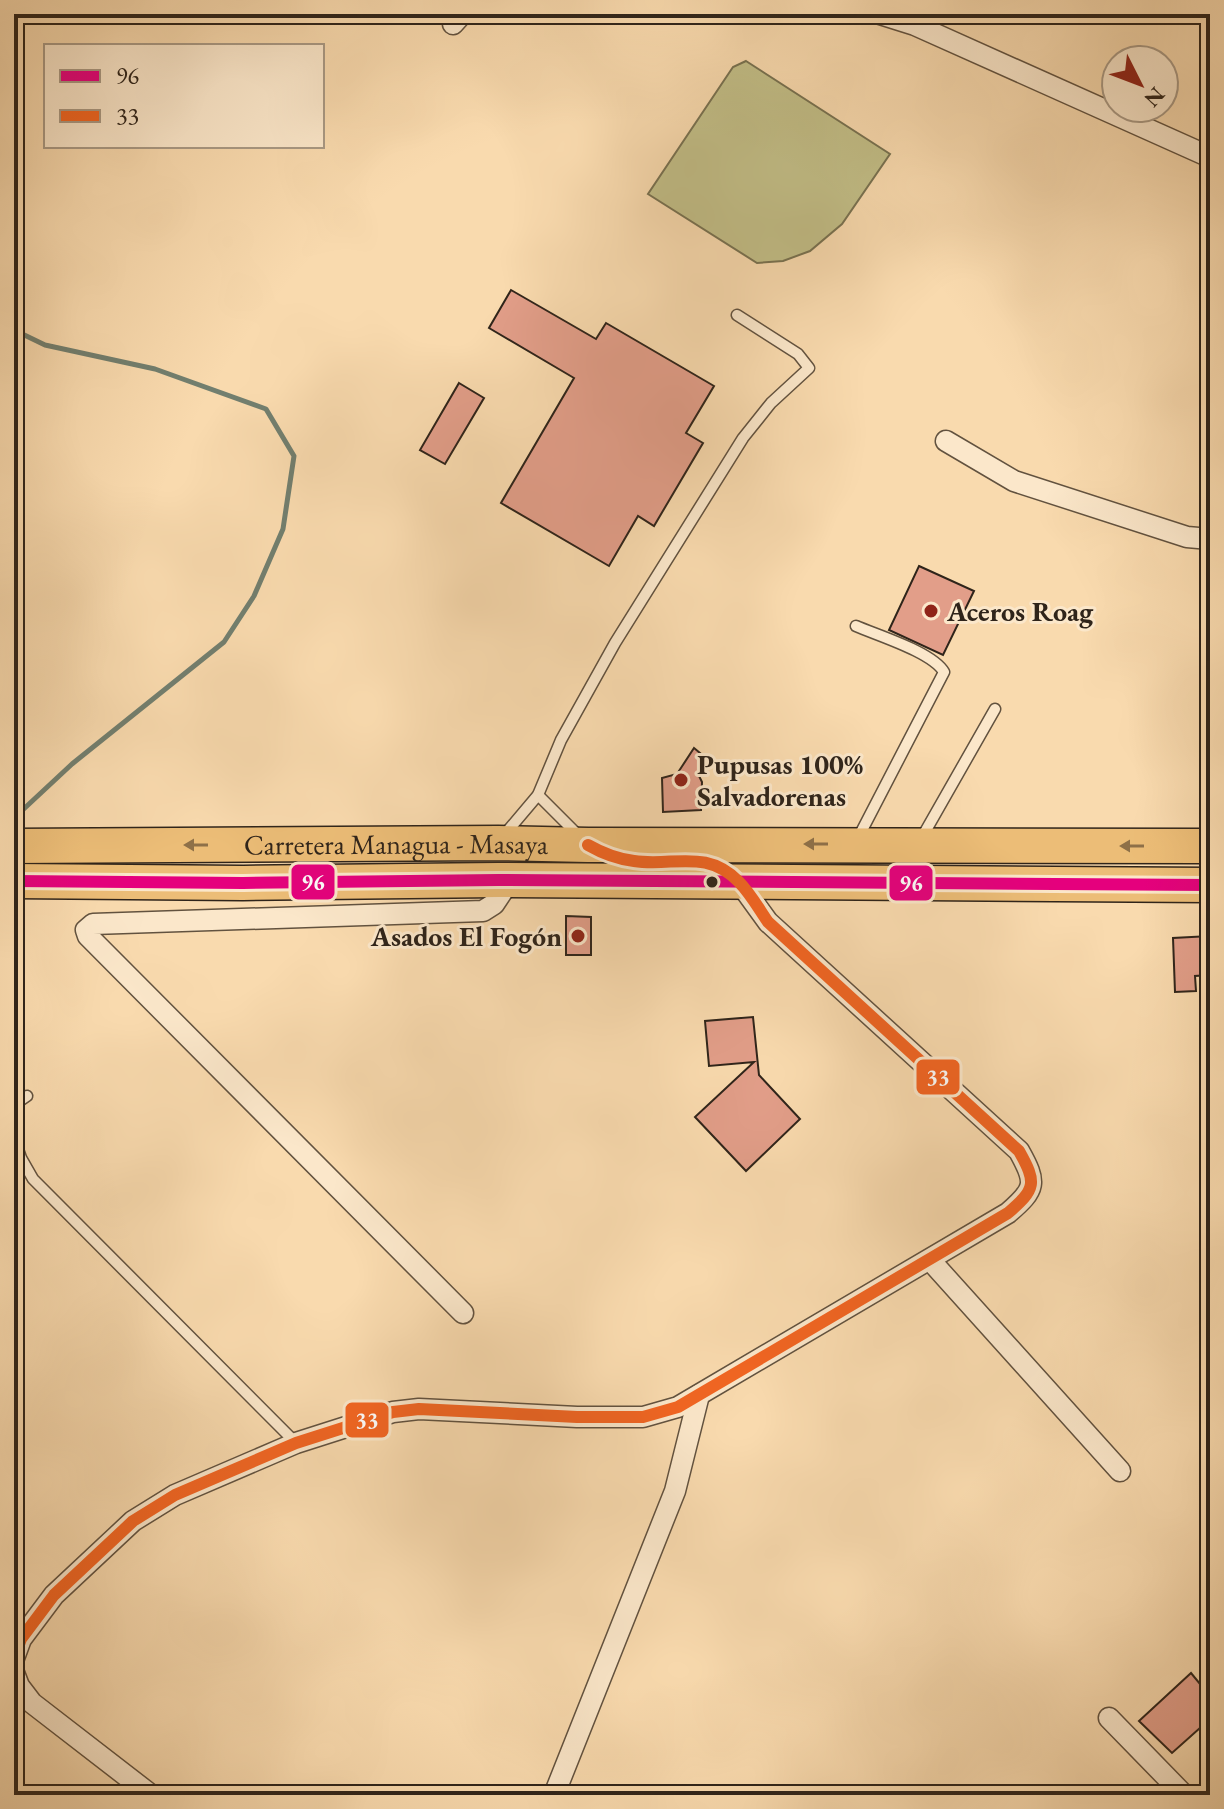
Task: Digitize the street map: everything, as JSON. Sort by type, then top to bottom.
[{"type":"highway","name":"Carretera Managua - Masaya","points":[[17,846],[498,843],[1210,846]]},
{"type":"highway","points":[[391,881],[436,872],[480,868],[493,858],[498,843]]},
{"type":"highway","points":[[588,845],[611,856],[636,862],[703,861],[739,882]]},
{"type":"highway","name":"Carretera Managua - Masaya","points":[[14,881],[243,883],[510,880],[1210,885]]},
{"type":"street","points":[[880,14],[915,25],[1210,157]]},
{"type":"street","points":[[946,441],[1014,481],[1187,537],[1210,539]]},
{"type":"street","points":[[463,1313],[88,936],[86,930],[93,924],[483,911],[494,904],[510,880]]},
{"type":"street","points":[[14,1658],[21,1639],[54,1595],[133,1521],[175,1495],[296,1443],[393,1412],[419,1409],[643,1417],[678,1407],[930,1260],[1008,1213],[1025,1199],[1032,1180],[1019,1151],[768,922],[739,882]]},
{"type":"street","points":[[930,1260],[1120,1471]]},
{"type":"street","points":[[554,1795],[675,1491],[699,1395]]},
{"type":"street","points":[[14,1673],[19,1686],[32,1703],[151,1795]]},
{"type":"street","points":[[1109,1718],[1184,1795]]},
{"type":"lane","points":[[498,843],[538,795],[561,740],[615,643],[743,438],[771,403],[809,368],[798,354],[737,315]]},
{"type":"lane","points":[[854,844],[944,672],[927,656],[856,626]]},
{"type":"lane","points":[[918,845],[995,709]]},
{"type":"lane","points":[[538,795],[588,845]]},
{"type":"lane","points":[[14,1105],[27,1096]]},
{"type":"lane","points":[[14,1138],[33,1179],[296,1443]]},
{"type":"shaded area","points":[[746,61],[890,154],[842,224],[810,251],[783,261],[757,263],[648,194],[733,67]]},
{"type":"building","points":[[511,290],[596,339],[606,323],[714,386],[686,433],[703,443],[654,526],[638,516],[609,566],[501,503],[574,378],[489,328]]},
{"type":"building","points":[[459,383],[484,398],[445,464],[420,450]]},
{"type":"building","name":"Aceros Roag","points":[[919,566],[974,591],[943,655],[889,630]]},
{"type":"building","name":"Pupusas 100% Salvadorenas","points":[[694,748],[706,758],[698,774],[702,782],[701,810],[663,812],[662,778],[677,774]]},
{"type":"building","name":"Asados El Fogón","points":[[566,916],[591,917],[591,955],[566,955]]},
{"type":"building","points":[[1210,936],[1210,975],[1195,976],[1196,991],[1175,992],[1173,938]]},
{"type":"building","points":[[753,1017],[759,1075],[800,1119],[746,1171],[695,1117],[754,1062],[709,1066],[705,1021]]},
{"type":"building","points":[[1191,1673],[1210,1696],[1210,1719],[1172,1753],[1139,1721]]},
{"type":"waterway","points":[[14,330],[45,345],[155,369],[266,409],[294,456],[283,529],[254,596],[224,642],[72,764],[14,818]]},
{"type":"transit line","name":"33","points":[[14,1658],[21,1639],[54,1595],[133,1521],[175,1495],[296,1443],[393,1412],[419,1409],[643,1417],[678,1407],[1008,1213],[1029,1191],[1031,1178],[1019,1151],[768,922],[743,886],[727,872],[702,862],[628,860],[588,845]]},
{"type":"transit line","name":"96","points":[[14,881],[243,883],[498,880],[1210,885]]},
{"type":"place","name":"Aceros Roag","points":[[931,611]]},
{"type":"place","name":"Pupusas 100% Salvadorenas","points":[[681,780]]},
{"type":"place","name":"Asados El Fogón","points":[[578,936]]}]
